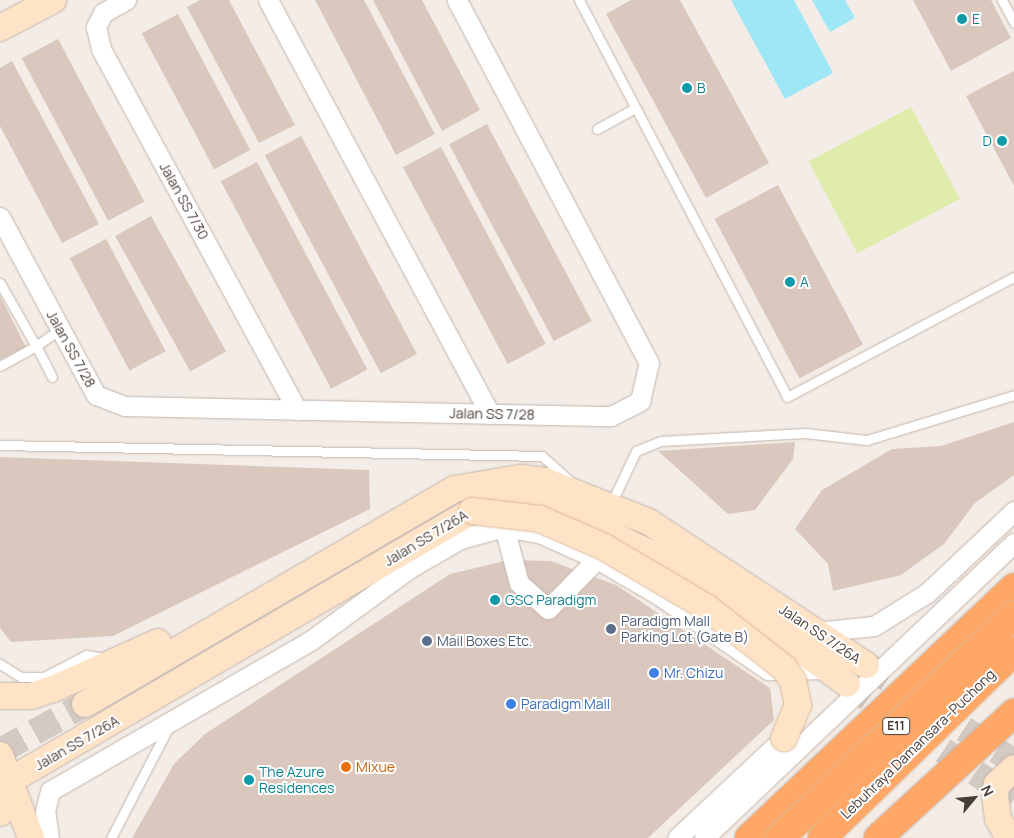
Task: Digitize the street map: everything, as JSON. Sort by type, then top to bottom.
[{"type":"highway","points":[[749,838],[1014,587]]},
{"type":"highway","name":"Lebuhraya Damansara–Puchong","points":[[780,838],[1014,615]]},
{"type":"highway","name":"Lebuhraya Damansara–Puchong","points":[[822,838],[1014,651]]},
{"type":"highway","points":[[878,838],[1014,713]]},
{"type":"street","points":[[0,28],[53,0]]},
{"type":"street","name":"Jalan SS 7/30","points":[[126,0],[103,13],[96,28],[101,49],[297,410]]},
{"type":"street","points":[[268,0],[490,414]]},
{"type":"street","name":"Jalan SS 7/28","points":[[0,216],[96,395],[124,406],[611,416],[640,401],[649,363],[457,0]]},
{"type":"street","name":"Jalan SS 7/26A","points":[[85,704],[455,489],[482,482],[545,481],[649,522],[816,632],[840,667]]},
{"type":"street","name":"Jalan SS 7/26A","points":[[6,776],[156,698],[472,511],[507,501],[542,505],[577,518],[706,580],[840,667],[866,665]]},
{"type":"street","points":[[472,511],[540,519],[604,547],[727,623],[784,668],[793,681],[798,705],[784,738],[706,837]]},
{"type":"street","points":[[816,632],[874,626],[927,593],[1014,511]]},
{"type":"street","points":[[0,696],[32,696],[124,660],[346,536],[375,524],[408,518]]},
{"type":"street","points":[[49,838],[45,811],[50,791],[171,724],[310,641],[418,563],[460,539],[504,527],[542,534],[597,559],[657,594],[768,670],[840,667]]},
{"type":"street","points":[[504,527],[519,583],[548,609],[597,559]]},
{"type":"street","points":[[706,837],[1014,543]]},
{"type":"street","points":[[296,616],[310,641]]},
{"type":"street","points":[[156,698],[171,724]]},
{"type":"street","points":[[677,838],[784,738]]},
{"type":"street","points":[[0,755],[6,776],[31,838]]},
{"type":"street","points":[[1009,838],[998,819],[995,793],[997,784],[1014,768]]},
{"type":"street","points":[[0,813],[6,776]]},
{"type":"lane","points":[[579,0],[787,397],[1014,277]]},
{"type":"lane","points":[[1002,0],[1014,23]]},
{"type":"lane","points":[[597,130],[635,108]]},
{"type":"lane","points":[[0,283],[52,377]]},
{"type":"lane","points":[[0,366],[36,346],[60,329]]},
{"type":"lane","points":[[610,506],[636,451],[661,441],[805,433],[866,440],[1014,395]]},
{"type":"lane","points":[[0,445],[542,456],[583,495]]},
{"type":"lane","points":[[0,664],[21,677],[44,677],[86,655],[124,660]]},
{"type":"lane","points":[[111,838],[150,756],[171,724]]},
{"type":"green space","points":[[911,107],[960,199],[857,253],[809,161]]},
{"type":"water","points":[[731,0],[794,0],[833,73],[785,99]]},
{"type":"water","points":[[812,0],[845,0],[855,18],[830,32]]},
{"type":"building","points":[[200,0],[229,0],[295,125],[259,143],[187,7]]},
{"type":"building","points":[[315,0],[364,0],[435,134],[396,155]]},
{"type":"building","points":[[373,0],[422,0],[480,110],[442,131]]},
{"type":"building","name":"B","points":[[631,0],[680,0],[769,163],[706,198],[606,14]]},
{"type":"building","name":"E","points":[[913,0],[991,0],[1011,38],[951,71]]},
{"type":"building","points":[[178,14],[250,150],[214,169],[142,33]]},
{"type":"building","points":[[58,39],[144,201],[108,221],[22,58]]},
{"type":"building","points":[[12,61],[99,224],[62,243],[0,126],[0,68]]},
{"type":"building","name":"D","points":[[1014,71],[1014,186],[966,96]]},
{"type":"building","points":[[487,124],[592,321],[554,341],[449,144]]},
{"type":"building","points":[[301,136],[417,354],[381,373],[265,155]]},
{"type":"building","points":[[441,147],[546,344],[508,364],[403,167]]},
{"type":"building","points":[[257,162],[367,369],[331,389],[221,181]]},
{"type":"building","name":"A","points":[[778,185],[863,345],[799,379],[714,219]]},
{"type":"building","points":[[151,216],[226,352],[190,371],[115,236]]},
{"type":"building","points":[[106,239],[166,351],[129,370],[70,258]]},
{"type":"building","points":[[0,296],[26,347],[0,360]]},
{"type":"building","points":[[1014,422],[1014,475],[975,503],[944,544],[901,575],[833,591],[828,564],[795,529],[822,490],[892,449],[941,446]]},
{"type":"building","points":[[795,442],[793,459],[755,510],[728,514],[658,451]]},
{"type":"building","points":[[0,457],[369,470],[370,509],[113,636],[11,642],[0,628]]},
{"type":"building","name":"Paradigm Mall","points":[[509,560],[551,561],[616,585],[770,688],[774,720],[648,838],[132,838],[174,764],[205,734],[450,574]]},
{"type":"tunnel","points":[[866,665],[1014,762]]},
{"type":"tunnel","points":[[847,684],[1014,799]]},
{"type":"tunnel","points":[[0,751],[85,704]]},
{"type":"place","name":"E","points":[[962,19]]},
{"type":"place","name":"B","points":[[687,88]]},
{"type":"place","name":"D","points":[[1002,141]]},
{"type":"place","name":"A","points":[[790,282]]},
{"type":"place","name":"GSC Paradigm","points":[[495,600]]},
{"type":"place","name":"Paradigm Mall Parking Lot (Gate B)","points":[[611,629]]},
{"type":"place","name":"Mail Boxes Etc.","points":[[427,641]]},
{"type":"place","name":"Mr. Chizu","points":[[654,673]]},
{"type":"place","name":"Paradigm Mall","points":[[511,704]]},
{"type":"place","name":"Mixue","points":[[346,767]]},
{"type":"place","name":"The Azure Residences","points":[[249,780]]}]
